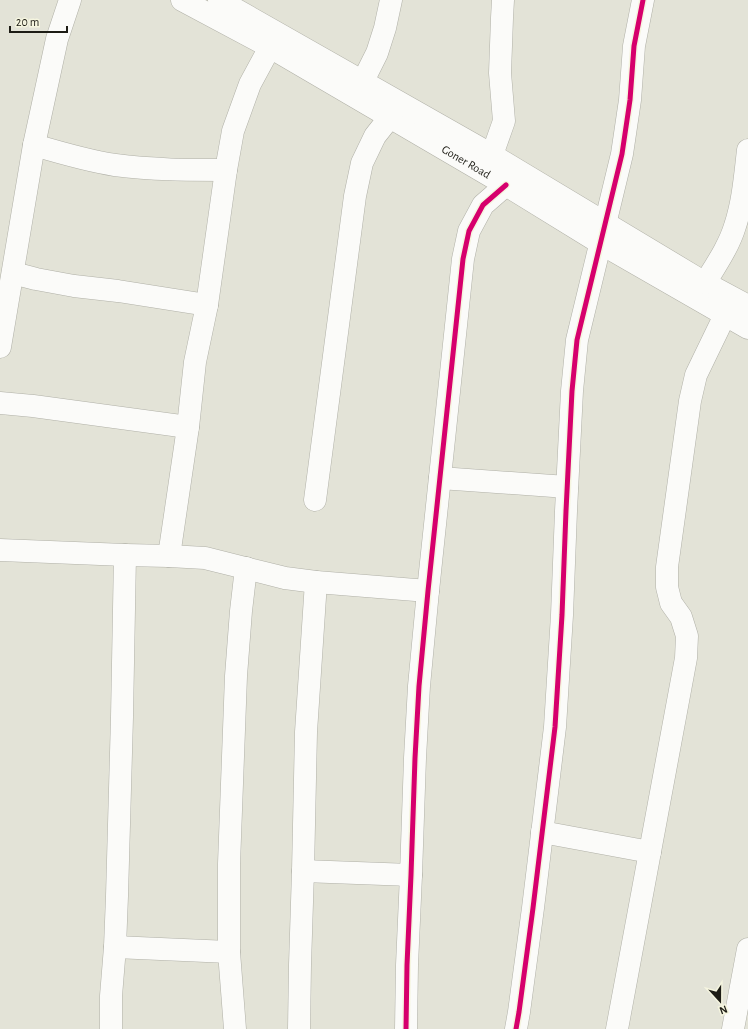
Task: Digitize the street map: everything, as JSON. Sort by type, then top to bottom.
[{"type":"street","points":[[0,347],[34,145],[57,40],[70,0]]},
{"type":"street","name":"Goner Road","points":[[182,0],[363,81],[492,154],[603,233],[725,315],[748,328]]},
{"type":"street","name":"Goner Road","points":[[220,0],[275,41],[390,117],[506,185],[705,283],[748,306]]},
{"type":"street","points":[[363,81],[377,53],[390,0]]},
{"type":"street","points":[[492,154],[504,121],[500,73],[503,0]]},
{"type":"street","points":[[516,1029],[555,727],[562,615],[572,391],[577,340],[622,154],[630,100],[634,46],[643,0]]},
{"type":"street","points":[[169,556],[188,427],[195,362],[207,305],[233,131],[250,84],[275,41]]},
{"type":"street","points":[[316,500],[355,196],[362,163],[375,136],[390,117]]},
{"type":"street","points":[[34,145],[73,156],[115,165],[170,170],[226,170]]},
{"type":"street","points":[[705,283],[726,248],[735,227],[743,193],[748,150]]},
{"type":"street","points":[[406,1029],[407,965],[419,686],[463,259],[469,231],[483,205],[506,185]]},
{"type":"street","points":[[13,273],[74,286],[118,291],[207,305]]},
{"type":"street","points":[[617,1029],[686,658],[687,636],[681,617],[671,603],[667,587],[667,567],[690,401],[696,375],[725,315]]},
{"type":"street","points":[[0,403],[33,406],[188,427]]},
{"type":"street","points":[[440,478],[567,487]]},
{"type":"street","points":[[0,550],[205,558],[284,578],[428,591]]},
{"type":"street","points":[[111,1029],[122,717],[125,556]]},
{"type":"street","points":[[235,1029],[229,952],[228,864],[236,676],[246,568]]},
{"type":"street","points":[[299,1029],[306,732],[316,582]]},
{"type":"street","points":[[542,832],[650,852]]},
{"type":"street","points":[[303,871],[412,875]]},
{"type":"street","points":[[115,947],[229,952]]},
{"type":"street","points":[[734,1029],[748,949]]},
{"type":"cycle path","points":[[516,1029],[533,908],[555,727],[562,615],[572,391],[577,340],[622,154],[630,100],[634,46],[643,0]]},
{"type":"cycle path","points":[[406,1029],[407,965],[419,686],[463,259],[469,231],[483,205],[506,185]]}]
